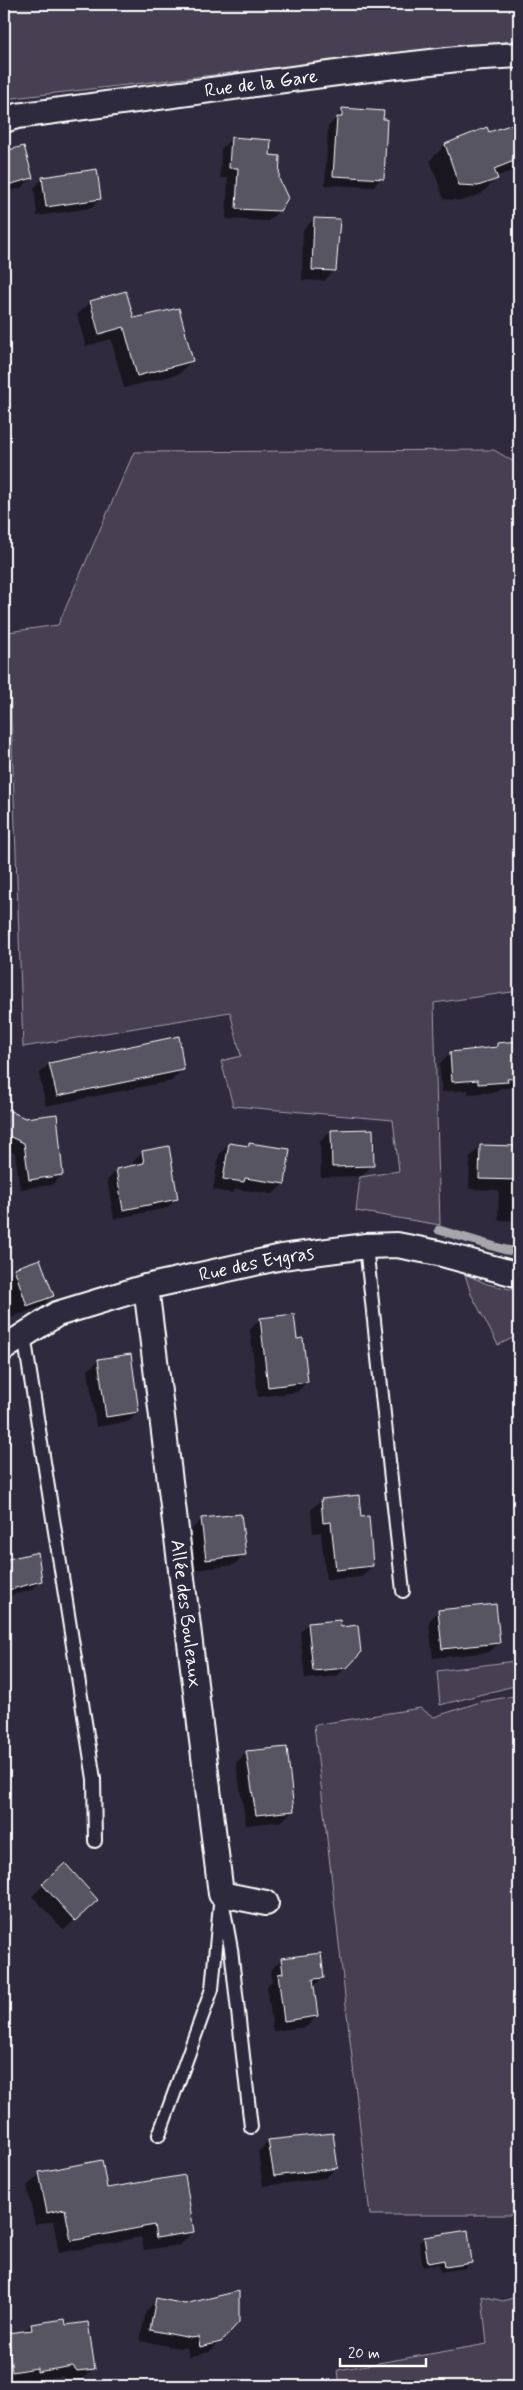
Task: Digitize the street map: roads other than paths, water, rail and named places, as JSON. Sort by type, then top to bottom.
[{"type":"street","name":"Rue de la Gare","points":[[4,120],[17,116],[352,71],[466,58],[519,55]]},
{"type":"street","name":"Rue des Eygras","points":[[4,1348],[57,1314],[146,1288],[282,1257],[366,1246],[397,1245],[438,1253],[519,1275]]},
{"type":"street","name":"Allée des Bouleaux","points":[[146,1288],[221,1894]]},
{"type":"street","points":[[221,1894],[266,1903]]},
{"type":"lane","points":[[366,1246],[403,1591]]},
{"type":"lane","points":[[24,1335],[94,1779],[95,1841]]},
{"type":"lane","points":[[221,1894],[231,1949],[251,2127]]},
{"type":"lane","points":[[159,2135],[212,1989],[221,1894]]},
{"type":"waterway","points":[[439,1230],[506,1250],[519,1252]]}]
